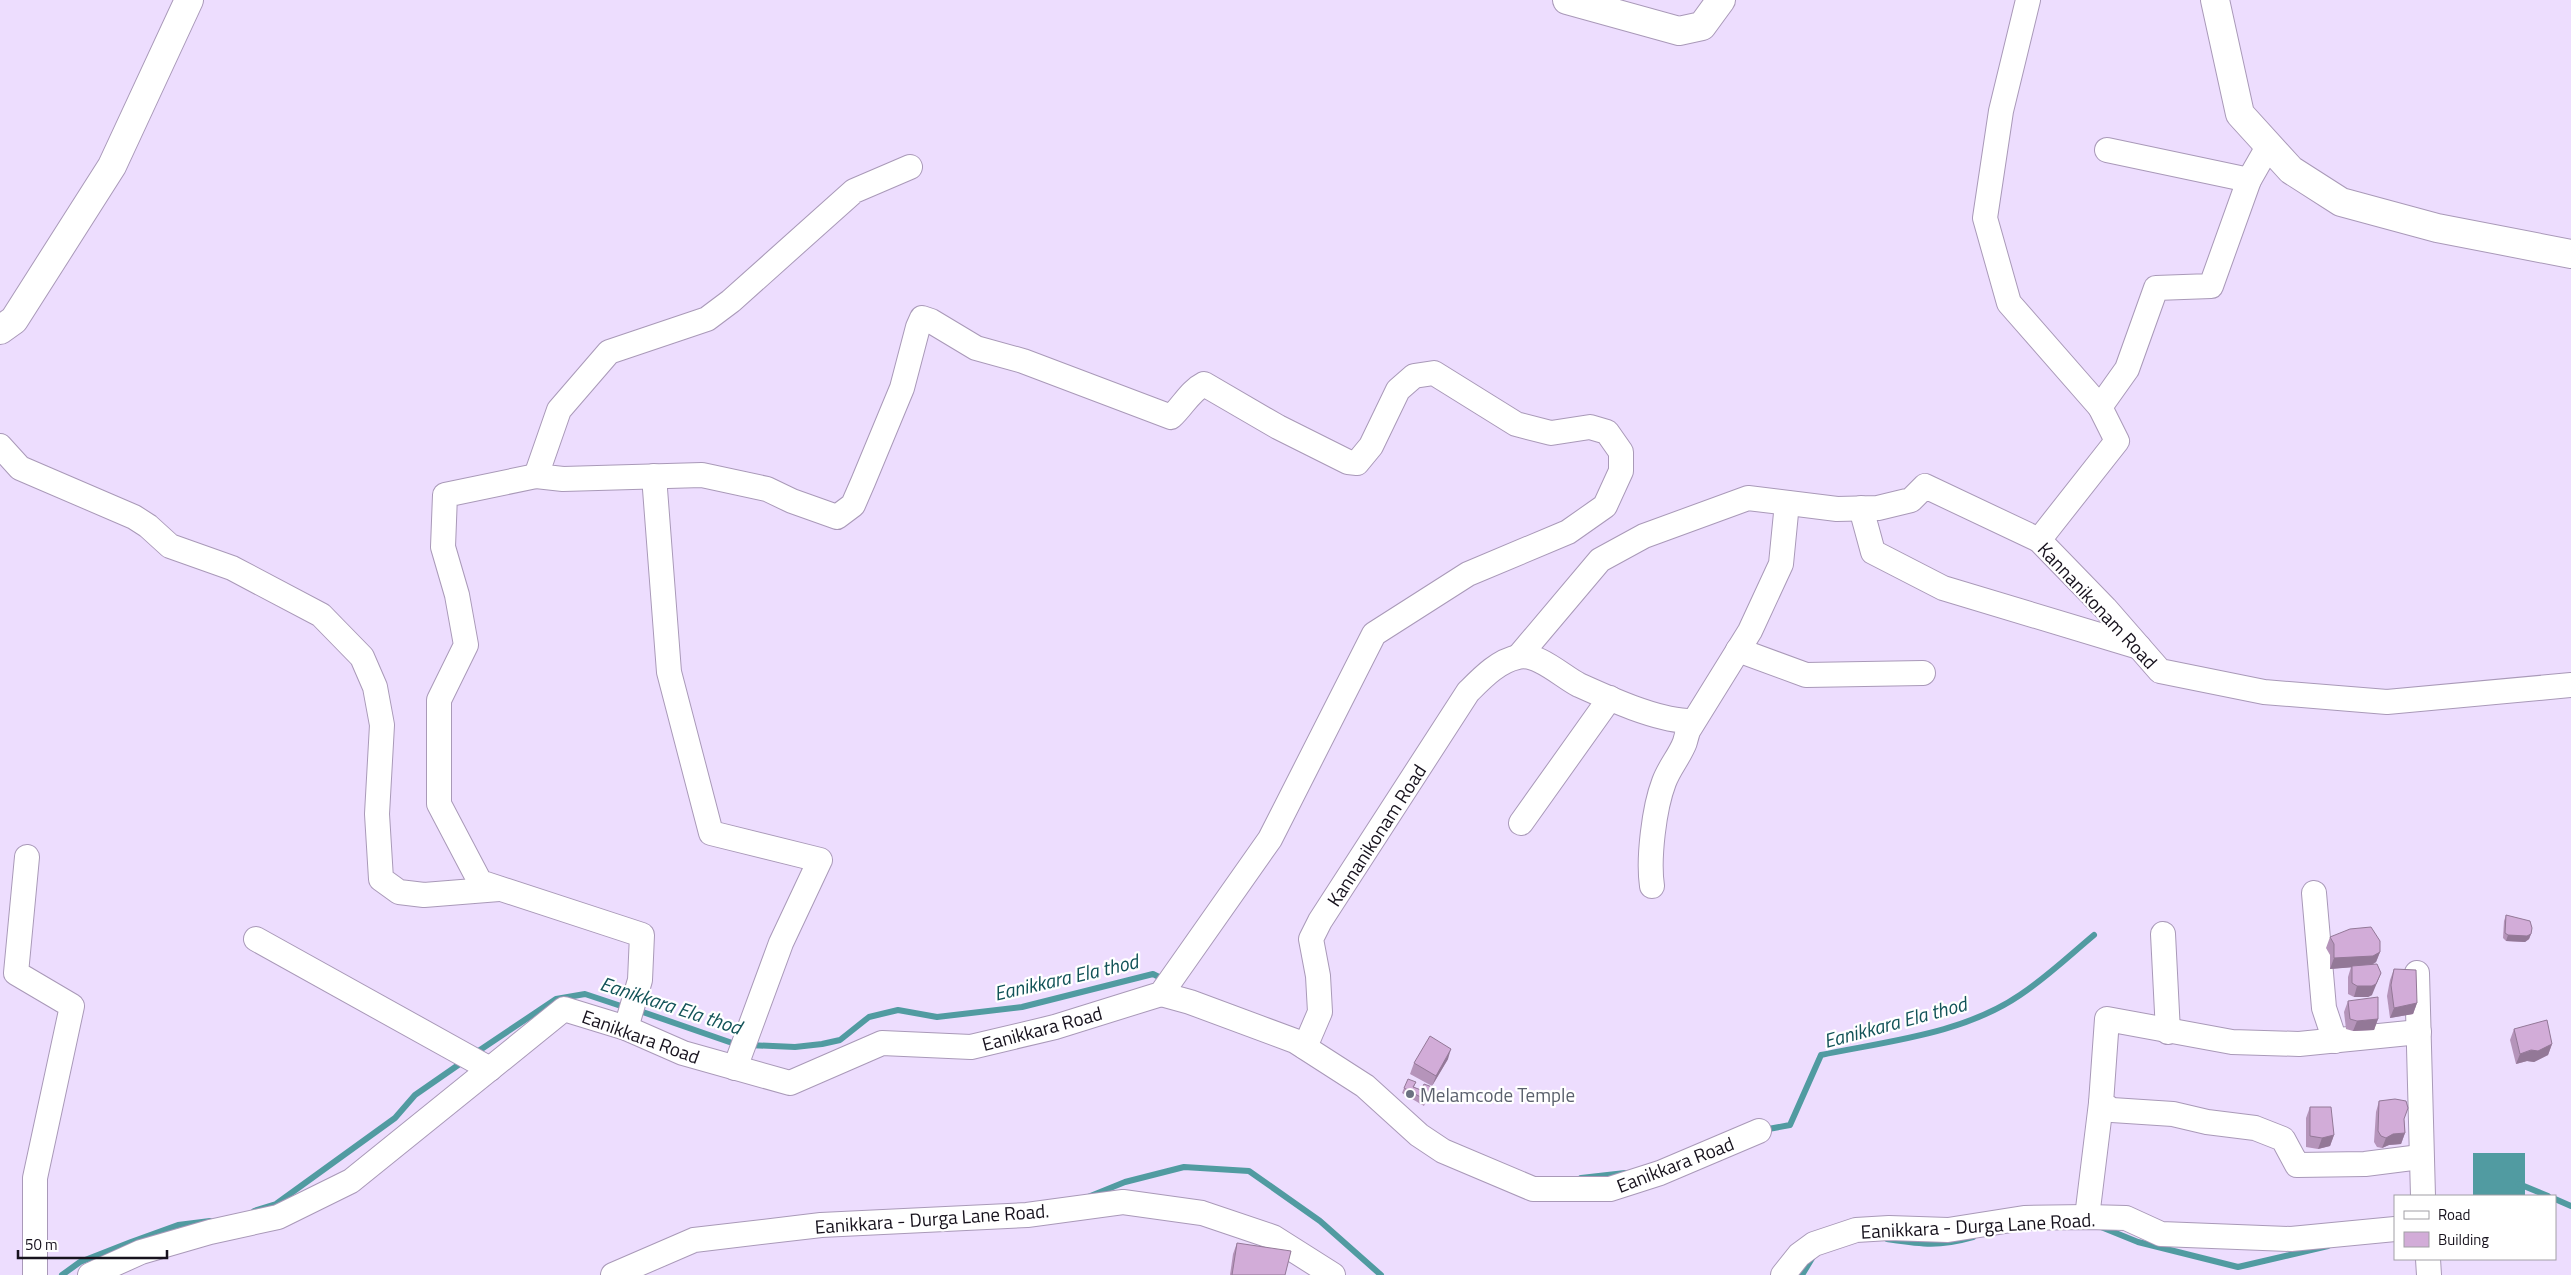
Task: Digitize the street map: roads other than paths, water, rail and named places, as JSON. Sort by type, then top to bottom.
[{"type":"street","points":[[0,330],[14,320],[112,166],[189,0]]},
{"type":"street","points":[[1567,0],[1679,31],[1702,26],[1721,0]]},
{"type":"street","points":[[2028,0],[2002,111],[1985,218],[2009,303],[2100,408],[2117,441],[2040,540]]},
{"type":"street","points":[[2215,0],[2240,114],[2291,170],[2341,202],[2437,228],[2571,254]]},
{"type":"street","points":[[2100,408],[2127,369],[2156,288],[2212,286],[2249,180],[2269,145]]},
{"type":"street","points":[[2107,150],[2249,180]]},
{"type":"street","points":[[536,476],[559,410],[609,352],[708,319],[731,301],[854,191],[910,166]]},
{"type":"street","points":[[630,1015],[640,980],[642,934],[480,882],[439,804],[439,700],[466,645],[457,596],[443,547],[445,495],[536,476],[564,479],[702,475],[767,489],[792,501],[837,517],[853,505],[863,482],[902,388],[922,318],[932,321],[976,348],[1023,361],[1171,417],[1182,407],[1194,389],[1204,384],[1278,427],[1348,462],[1357,463],[1372,446],[1398,390],[1414,376],[1434,373],[1516,424],[1551,433],[1590,427],[1607,432],[1621,452],[1621,471],[1605,506],[1568,532],[1468,574],[1374,634],[1270,840],[1167,986]]},
{"type":"street","points":[[0,446],[20,468],[134,517],[170,546],[232,568],[321,615],[362,657],[375,687],[382,725],[377,814],[381,879],[399,892],[424,895],[456,894],[500,888]]},
{"type":"street","points":[[654,476],[669,672],[711,833],[820,860],[781,944],[735,1068]]},
{"type":"street","name":"Kannanikonam Road","points":[[1307,1043],[1320,1012],[1318,976],[1311,939],[1320,921],[1468,692],[1486,674],[1519,656],[1600,560],[1644,536],[1748,498],[1837,509],[1861,508],[1900,504],[1911,500],[1925,486],[2040,540],[2160,671],[2264,692],[2387,702],[2571,685]]},
{"type":"street","points":[[1652,886],[1655,816],[1664,780],[1685,744],[1688,731],[1738,650],[1781,564],[1787,504]]},
{"type":"street","points":[[1861,508],[1873,552],[1943,588],[2139,647]]},
{"type":"street","points":[[1738,650],[1806,675],[1923,673]]},
{"type":"street","points":[[1519,656],[1552,666],[1576,684],[1610,698],[1672,720],[1687,721],[1688,731]]},
{"type":"street","points":[[1520,823],[1610,698]]},
{"type":"street","points":[[27,857],[16,973],[72,1006],[35,1178],[35,1275]]},
{"type":"street","points":[[2314,893],[2324,1008],[2335,1041]]},
{"type":"street","points":[[2163,934],[2168,1032]]},
{"type":"street","points":[[256,939],[490,1069]]},
{"type":"street","points":[[2417,973],[2420,1032],[2420,1158],[2422,1195]]},
{"type":"street","name":"Eanikkara Road","points":[[90,1275],[141,1252],[210,1232],[278,1217],[351,1181],[564,1009],[630,1015],[683,1052],[790,1083],[882,1043],[971,1047],[1055,1027],[1167,986],[1198,1005],[1307,1043],[1364,1086],[1419,1135],[1443,1152],[1532,1189],[1610,1189],[1660,1173],[1759,1131]]},
{"type":"street","points":[[2087,1217],[2101,1104],[2107,1019],[2168,1032],[2232,1042],[2299,1044],[2420,1032]]},
{"type":"street","points":[[2101,1104],[2112,1110],[2173,1114],[2207,1122],[2255,1128],[2283,1140],[2297,1165],[2365,1164],[2420,1158]]},
{"type":"street","name":"Eanikkara - Durga Lane Road.","points":[[613,1275],[694,1240],[821,1225],[1027,1215],[1123,1202],[1202,1213],[1273,1237],[1333,1275]]},
{"type":"street","name":"Eanikkara - Durga Lane Road.","points":[[1783,1275],[1799,1255],[1814,1244],[1856,1230],[1889,1228],[1948,1230],[2024,1218],[2087,1217],[2126,1218],[2161,1234],[2291,1239],[2394,1229]]},
{"type":"street","points":[[2428,1260],[2430,1275]]},
{"type":"waterway","name":"Eanikkara Ela thod","points":[[1763,1130],[1790,1125],[1821,1055],[1924,1034],[1974,1019],[2020,995],[2049,974],[2094,935]]},
{"type":"waterway","name":"Eanikkara Ela thod","points":[[748,1045],[795,1047],[840,1040],[869,1017],[898,1010],[937,1017],[1022,1007],[1153,974],[1165,980]]},
{"type":"waterway","name":"Eanikkara Ela thod","points":[[474,1054],[556,999],[585,994],[627,1008]]},
{"type":"waterway","name":"Eanikkara Ela thod","points":[[637,1010],[738,1045]]},
{"type":"waterway","name":"Eanikkara Ela thod","points":[[254,1211],[276,1204],[395,1118],[415,1095],[464,1061]]},
{"type":"waterway","points":[[1088,1197],[1125,1182],[1184,1167],[1249,1171],[1320,1221],[1381,1275]]},
{"type":"waterway","name":"Eanikkara Ela thod","points":[[1581,1178],[1625,1173]]},
{"type":"waterway","points":[[2519,1184],[2546,1195]]},
{"type":"waterway","points":[[2556,1199],[2571,1206]]},
{"type":"waterway","name":"Eanikkara Ela thod","points":[[62,1275],[80,1262],[131,1242],[178,1225],[210,1221]]},
{"type":"waterway","points":[[2101,1227],[2138,1242],[2238,1267],[2328,1246]]},
{"type":"waterway","points":[[1887,1239],[1930,1244],[1973,1237]]},
{"type":"waterway","points":[[1802,1275],[1814,1255]]},
{"type":"place","name":"Melamcode Temple","points":[[1410,1094]]}]
